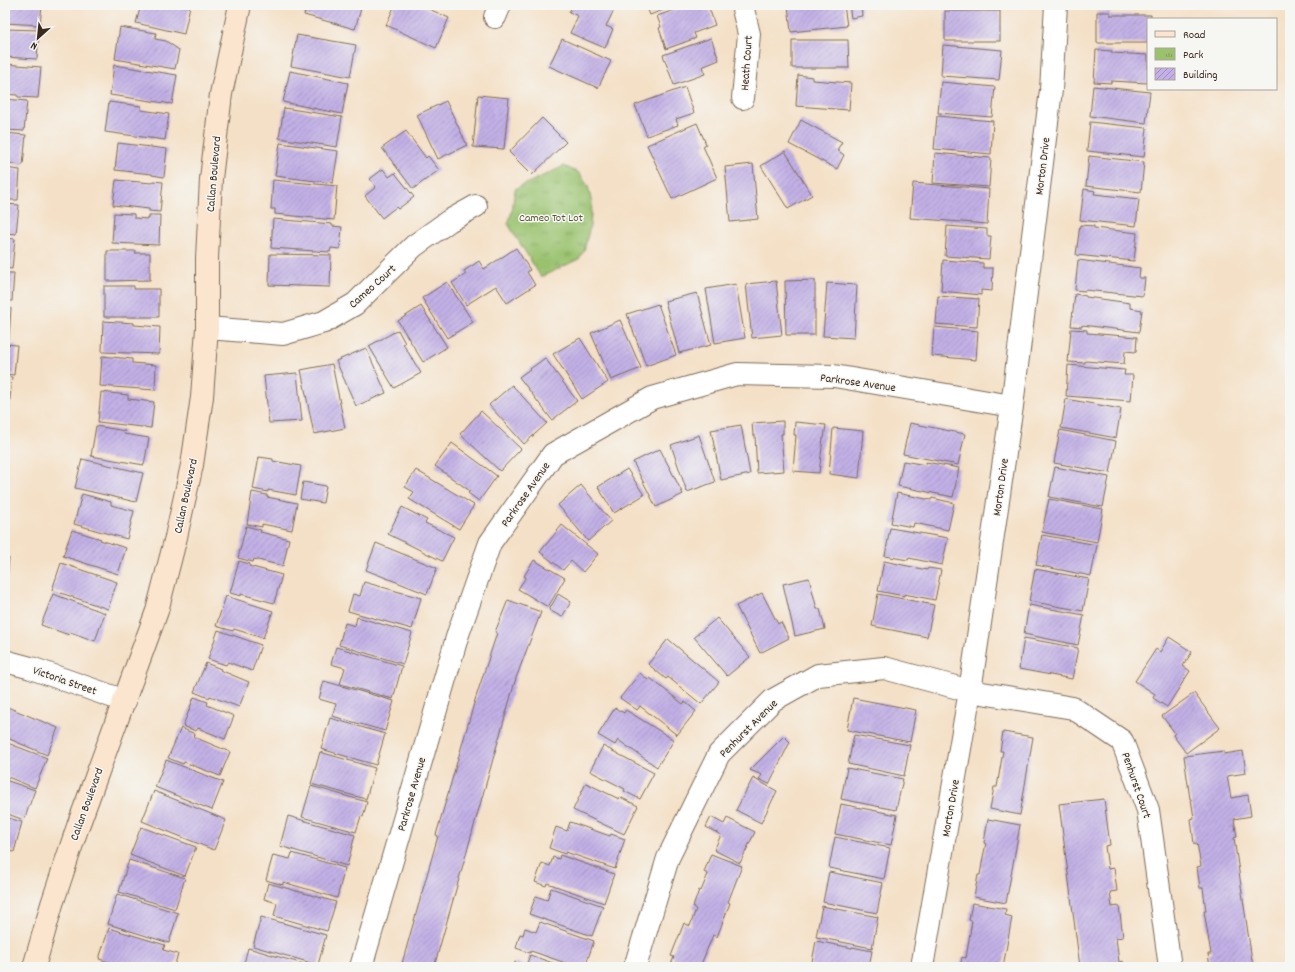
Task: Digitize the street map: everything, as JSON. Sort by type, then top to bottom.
[{"type":"street","name":"Callan Boulevard","points":[[34,967],[52,904],[78,826],[157,611],[176,537],[194,450],[202,397],[207,328],[207,258],[211,179],[221,94],[240,5]]},
{"type":"street","name":"Heath Court","points":[[742,5],[749,34],[743,98]]},
{"type":"street","name":"Morton Drive","points":[[922,967],[970,691],[1012,406],[1051,90],[1056,5]]},
{"type":"street","name":"Cameo Court","points":[[207,328],[283,334],[324,322],[355,304],[414,246],[449,221],[476,206]]},
{"type":"street","name":"Parkrose Avenue","points":[[361,967],[458,634],[490,543],[553,454],[652,398],[737,374],[834,376],[1012,406]]},
{"type":"street","name":"Victoria Street","points":[[5,660],[125,701]]},
{"type":"street","name":"Penhurst Avenue","points":[[635,967],[668,858],[719,754],[773,700],[818,675],[884,668],[970,691]]},
{"type":"street","name":"Penhurst Court","points":[[970,691],[1073,708],[1122,741],[1148,810],[1170,967]]},
{"type":"green space","name":"Cameo Tot Lot","points":[[564,166],[579,173],[588,186],[592,204],[590,226],[584,251],[579,259],[541,277],[508,224],[512,211],[515,189]]},
{"type":"building","points":[[5,5],[42,5],[40,25],[5,23]]},
{"type":"building","points":[[141,5],[190,6],[184,34],[136,23]]},
{"type":"building","points":[[307,5],[362,5],[355,29],[304,15]]},
{"type":"building","points":[[395,5],[420,5],[449,18],[436,48],[386,25]]},
{"type":"building","points":[[573,5],[604,5],[614,10],[606,26],[613,29],[605,48],[570,33],[578,16],[569,12]]},
{"type":"building","points":[[646,5],[676,5],[650,15]]},
{"type":"building","points":[[689,5],[708,5],[715,25],[694,33],[696,38],[666,49],[659,28],[661,27],[657,16]]},
{"type":"building","points":[[788,5],[844,5],[847,26],[791,32]]},
{"type":"building","points":[[849,5],[861,5],[862,16],[851,18]]},
{"type":"building","points":[[945,11],[1000,11],[1000,41],[945,41]]},
{"type":"building","points":[[1097,12],[1110,12],[1110,15],[1151,15],[1151,18],[1147,18],[1147,43],[1097,43]]},
{"type":"building","points":[[120,27],[156,33],[155,39],[166,41],[179,50],[175,69],[115,59]]},
{"type":"building","points":[[5,29],[39,30],[37,59],[5,57]]},
{"type":"building","points":[[297,35],[356,45],[350,77],[291,66]]},
{"type":"building","points":[[711,38],[719,60],[702,67],[705,74],[674,85],[663,55]]},
{"type":"building","points":[[562,39],[611,61],[598,88],[549,66]]},
{"type":"building","points":[[792,40],[848,40],[849,68],[792,68]]},
{"type":"building","points":[[943,45],[1002,50],[999,80],[941,76]]},
{"type":"building","points":[[1096,50],[1112,51],[1112,53],[1147,55],[1147,83],[1111,81],[1111,83],[1094,82]]},
{"type":"building","points":[[5,64],[41,67],[38,98],[18,97],[17,95],[5,94]]},
{"type":"building","points":[[114,65],[177,75],[172,104],[110,95]]},
{"type":"building","points":[[290,71],[348,83],[342,114],[283,102]]},
{"type":"building","points":[[798,75],[812,77],[812,80],[851,83],[849,110],[796,106]]},
{"type":"building","points":[[941,82],[995,87],[992,117],[938,113]]},
{"type":"building","points":[[1093,86],[1150,92],[1146,123],[1090,116]]},
{"type":"building","points":[[685,87],[694,113],[676,119],[678,125],[647,136],[635,105]]},
{"type":"building","points":[[478,95],[509,98],[504,149],[473,147]]},
{"type":"building","points":[[5,99],[27,101],[24,131],[5,130]]},
{"type":"building","points":[[446,101],[467,145],[438,159],[417,115]]},
{"type":"building","points":[[109,102],[141,106],[141,110],[169,114],[165,140],[105,132]]},
{"type":"building","points":[[284,108],[342,117],[337,147],[279,138]]},
{"type":"building","points":[[937,116],[993,121],[991,154],[934,149]]},
{"type":"building","points":[[542,118],[566,142],[532,175],[509,152]]},
{"type":"building","points":[[801,120],[842,142],[837,150],[844,155],[837,169],[789,144]]},
{"type":"building","points":[[1090,122],[1147,128],[1144,157],[1087,151]]},
{"type":"building","points":[[697,123],[706,144],[703,146],[717,178],[672,199],[647,145]]},
{"type":"building","points":[[406,131],[426,158],[428,156],[439,170],[413,189],[382,148]]},
{"type":"building","points":[[5,133],[26,135],[23,165],[5,163]]},
{"type":"building","points":[[118,143],[167,149],[164,177],[152,174],[115,170]]},
{"type":"building","points":[[280,143],[338,151],[333,183],[275,176]]},
{"type":"building","points":[[785,151],[812,195],[788,209],[761,166]]},
{"type":"building","points":[[935,153],[991,158],[989,187],[933,183]]},
{"type":"building","points":[[1089,156],[1144,162],[1141,192],[1086,186]]},
{"type":"building","points":[[753,164],[758,219],[730,222],[725,167]]},
{"type":"building","points":[[5,168],[20,170],[18,200],[9,200],[9,198],[5,197]]},
{"type":"building","points":[[383,169],[389,177],[395,173],[414,197],[398,209],[396,207],[382,218],[365,196],[376,187],[370,179]]},
{"type":"building","points":[[116,180],[152,183],[153,181],[163,182],[160,212],[149,211],[149,209],[113,205]]},
{"type":"building","points":[[273,180],[337,186],[334,220],[275,214],[275,209],[271,209]]},
{"type":"building","points":[[913,183],[989,189],[987,224],[910,218]]},
{"type":"building","points":[[1084,189],[1095,191],[1094,194],[1139,199],[1136,226],[1080,220]]},
{"type":"building","points":[[5,204],[19,205],[16,234],[5,233]]},
{"type":"building","points":[[114,213],[134,214],[134,218],[149,219],[149,215],[160,215],[159,245],[112,243]]},
{"type":"building","points":[[273,219],[332,224],[332,226],[342,227],[340,249],[331,248],[330,252],[271,248]]},
{"type":"building","points":[[1080,225],[1137,233],[1134,261],[1076,255]]},
{"type":"building","points":[[947,226],[987,229],[987,236],[991,236],[989,259],[945,256]]},
{"type":"building","points":[[5,238],[15,239],[12,269],[5,268]]},
{"type":"building","points":[[516,248],[530,270],[527,272],[535,285],[507,303],[496,286],[466,305],[452,283],[466,274],[464,271],[479,261],[484,269]]},
{"type":"building","points":[[107,251],[136,251],[135,253],[150,253],[150,280],[107,281]]},
{"type":"building","points":[[270,254],[331,255],[330,287],[269,285]]},
{"type":"building","points":[[943,260],[983,263],[983,268],[993,268],[992,291],[981,290],[981,295],[941,291]]},
{"type":"building","points":[[1078,260],[1140,268],[1139,278],[1145,278],[1143,296],[1075,290]]},
{"type":"building","points":[[5,273],[14,273],[12,301],[5,301]]},
{"type":"building","points":[[815,280],[815,335],[786,335],[785,281]]},
{"type":"building","points":[[776,281],[782,335],[752,338],[746,284]]},
{"type":"building","points":[[447,282],[473,322],[447,338],[422,298]]},
{"type":"building","points":[[827,283],[857,285],[854,338],[823,336]]},
{"type":"building","points":[[736,284],[745,338],[715,343],[706,289]]},
{"type":"building","points":[[104,286],[134,286],[134,289],[159,289],[159,317],[104,317]]},
{"type":"building","points":[[697,293],[711,345],[679,353],[665,301]]},
{"type":"building","points":[[1075,294],[1130,303],[1130,308],[1142,310],[1139,332],[1082,325],[1082,327],[1071,326]]},
{"type":"building","points":[[938,296],[979,299],[977,327],[936,324]]},
{"type":"building","points":[[658,304],[676,355],[646,366],[627,314]]},
{"type":"building","points":[[421,306],[447,347],[423,362],[398,321]]},
{"type":"building","points":[[5,307],[11,308],[9,338],[5,338]]},
{"type":"building","points":[[620,320],[641,368],[611,380],[591,333]]},
{"type":"building","points":[[103,321],[134,323],[134,325],[160,327],[159,354],[102,352]]},
{"type":"building","points":[[934,327],[978,331],[976,360],[932,356]]},
{"type":"building","points":[[1071,329],[1087,330],[1087,333],[1137,337],[1136,352],[1125,351],[1124,364],[1085,361],[1085,363],[1068,362]]},
{"type":"building","points":[[398,330],[405,343],[403,344],[421,373],[394,388],[369,346]]},
{"type":"building","points":[[580,338],[608,382],[582,399],[553,354]]},
{"type":"building","points":[[5,344],[17,345],[14,375],[5,374]]},
{"type":"building","points":[[366,348],[386,393],[356,406],[336,361]]},
{"type":"building","points":[[102,356],[132,359],[132,363],[156,365],[155,390],[100,386]]},
{"type":"building","points":[[545,358],[577,401],[552,420],[519,377]]},
{"type":"building","points":[[332,364],[345,428],[314,434],[301,370]]},
{"type":"building","points":[[1068,365],[1125,370],[1124,375],[1133,375],[1131,401],[1066,396]]},
{"type":"building","points":[[297,373],[302,421],[269,423],[264,376]]},
{"type":"building","points":[[5,376],[12,377],[9,409],[5,408]]},
{"type":"building","points":[[512,385],[547,423],[524,444],[489,405]]},
{"type":"building","points":[[101,392],[128,395],[128,399],[154,402],[151,428],[98,422]]},
{"type":"building","points":[[1066,399],[1121,409],[1116,438],[1061,428]]},
{"type":"building","points":[[5,411],[9,411],[6,439],[5,439]]},
{"type":"building","points":[[481,411],[521,449],[500,471],[460,434]]},
{"type":"building","points":[[783,421],[783,434],[781,434],[784,471],[757,473],[755,435],[753,435],[752,423]]},
{"type":"building","points":[[795,422],[826,425],[819,473],[793,471],[796,435],[794,435]]},
{"type":"building","points":[[910,423],[965,434],[958,465],[903,454]]},
{"type":"building","points":[[741,425],[750,474],[721,480],[711,430]]},
{"type":"building","points":[[96,426],[125,431],[124,434],[149,438],[144,465],[91,456]]},
{"type":"building","points":[[833,428],[863,431],[859,478],[829,474]]},
{"type":"building","points":[[1060,430],[1116,441],[1110,473],[1054,463]]},
{"type":"building","points":[[699,435],[715,482],[687,492],[671,445]]},
{"type":"building","points":[[452,443],[497,476],[479,501],[468,493],[470,491],[435,466]]},
{"type":"building","points":[[660,449],[683,494],[656,507],[633,462]]},
{"type":"building","points":[[259,457],[301,466],[296,495],[253,489]]},
{"type":"building","points":[[82,459],[143,473],[136,502],[75,488]]},
{"type":"building","points":[[903,461],[926,465],[926,462],[959,468],[953,497],[898,486]]},
{"type":"building","points":[[1055,467],[1109,477],[1103,507],[1049,497]]},
{"type":"building","points":[[627,469],[644,495],[614,513],[598,487]]},
{"type":"building","points":[[416,470],[474,505],[459,529],[409,499],[414,492],[405,487]]},
{"type":"building","points":[[303,482],[326,486],[323,503],[300,499]]},
{"type":"building","points":[[581,485],[611,521],[588,541],[558,505]]},
{"type":"building","points":[[252,492],[267,495],[267,497],[297,503],[292,530],[262,524],[262,527],[247,524]]},
{"type":"building","points":[[897,493],[954,503],[948,530],[914,523],[913,527],[891,523]]},
{"type":"building","points":[[82,494],[111,502],[111,505],[134,511],[127,539],[74,524]]},
{"type":"building","points":[[1049,499],[1103,509],[1097,542],[1042,532]]},
{"type":"building","points":[[402,507],[427,520],[425,523],[454,537],[442,561],[388,534]]},
{"type":"building","points":[[562,525],[598,554],[583,572],[571,561],[563,570],[540,552]]},
{"type":"building","points":[[246,526],[261,530],[260,532],[289,539],[283,566],[254,559],[253,562],[238,558]]},
{"type":"building","points":[[890,528],[948,538],[942,565],[909,558],[908,560],[885,556]]},
{"type":"building","points":[[72,530],[126,548],[118,574],[63,556]]},
{"type":"building","points":[[1042,535],[1097,545],[1091,576],[1036,565]]},
{"type":"building","points":[[376,543],[437,568],[427,594],[366,570]]},
{"type":"building","points":[[5,558],[9,558],[7,580],[5,580]]},
{"type":"building","points":[[534,560],[565,578],[548,607],[518,589],[526,577],[524,576]]},
{"type":"building","points":[[239,561],[250,564],[249,566],[282,575],[274,603],[241,594],[241,596],[230,593]]},
{"type":"building","points":[[884,561],[927,570],[928,568],[941,570],[935,600],[878,591]]},
{"type":"building","points":[[61,563],[117,582],[108,609],[52,590]]},
{"type":"building","points":[[1035,569],[1089,579],[1083,611],[1029,601]]},
{"type":"building","points":[[809,578],[817,609],[820,609],[825,629],[795,636],[783,584]]},
{"type":"building","points":[[364,582],[421,598],[412,629],[348,611],[353,594],[360,596]]},
{"type":"building","points":[[762,593],[778,624],[781,622],[789,638],[760,653],[736,606]]},
{"type":"building","points":[[53,594],[105,613],[95,641],[70,632],[69,635],[41,625]]},
{"type":"building","points":[[558,594],[571,602],[562,617],[549,610]]},
{"type":"building","points":[[878,594],[934,605],[927,637],[872,626]]},
{"type":"building","points":[[226,596],[273,611],[263,638],[234,629],[233,631],[216,626]]},
{"type":"building","points":[[508,600],[541,612],[516,678],[434,967],[401,967],[438,836],[436,835],[475,700],[497,633],[495,632]]},
{"type":"building","points":[[1029,605],[1084,615],[1078,645],[1024,634]]},
{"type":"building","points":[[357,617],[412,633],[403,664],[339,645],[345,623],[355,626]]},
{"type":"building","points":[[717,618],[750,657],[727,676],[694,637]]},
{"type":"building","points":[[218,630],[261,645],[252,671],[228,662],[226,665],[208,659]]},
{"type":"building","points":[[1169,637],[1192,652],[1183,666],[1190,671],[1167,707],[1153,698],[1155,694],[1135,681],[1156,649],[1160,652]]},
{"type":"building","points":[[1024,638],[1078,648],[1072,679],[1019,669]]},
{"type":"building","points":[[668,639],[719,682],[701,704],[668,677],[666,679],[648,664]]},
{"type":"building","points":[[336,647],[402,666],[393,699],[340,684],[345,668],[331,664]]},
{"type":"building","points":[[206,663],[249,682],[239,707],[210,696],[209,698],[194,692]]},
{"type":"building","points":[[640,673],[648,680],[650,678],[683,704],[685,702],[696,711],[677,735],[640,706],[637,710],[620,698]]},
{"type":"building","points":[[324,681],[394,701],[385,731],[332,716],[336,704],[319,699]]},
{"type":"building","points":[[1194,693],[1220,728],[1186,753],[1173,735],[1175,733],[1162,716]]},
{"type":"building","points":[[194,697],[208,702],[207,705],[234,716],[225,739],[198,728],[196,731],[183,726]]},
{"type":"building","points":[[853,698],[916,710],[910,742],[847,730]]},
{"type":"building","points":[[5,706],[58,728],[47,755],[5,737]]},
{"type":"building","points":[[615,708],[624,713],[626,710],[674,740],[657,767],[618,740],[615,745],[598,735]]},
{"type":"building","points":[[330,718],[385,734],[376,765],[321,749]]},
{"type":"building","points":[[181,728],[195,734],[194,737],[230,752],[220,776],[184,762],[183,764],[168,758]]},
{"type":"building","points":[[1003,732],[1033,737],[1020,815],[990,809],[994,787],[997,787],[1003,751],[1000,751]]},
{"type":"building","points":[[854,735],[910,745],[904,776],[848,764]]},
{"type":"building","points":[[784,736],[790,742],[769,784],[759,779],[762,775],[750,770]]},
{"type":"building","points":[[5,742],[47,758],[35,788],[5,776]]},
{"type":"building","points":[[603,746],[654,773],[640,799],[624,791],[625,789],[590,771]]},
{"type":"building","points":[[1224,751],[1224,754],[1243,751],[1246,773],[1227,776],[1231,798],[1248,795],[1251,816],[1234,819],[1237,837],[1234,838],[1253,967],[1210,967],[1208,954],[1211,954],[1204,911],[1206,911],[1203,888],[1200,888],[1197,867],[1201,866],[1197,843],[1194,844],[1191,819],[1194,818],[1184,756]]},
{"type":"building","points":[[320,752],[375,768],[366,799],[311,784]]},
{"type":"building","points":[[166,760],[223,782],[212,810],[155,787]]},
{"type":"building","points":[[847,768],[903,779],[896,810],[841,799]]},
{"type":"building","points":[[753,778],[777,791],[761,823],[736,810]]},
{"type":"building","points":[[5,780],[35,790],[24,820],[5,813]]},
{"type":"building","points":[[586,783],[619,799],[620,797],[638,806],[624,834],[573,810]]},
{"type":"building","points":[[311,786],[367,802],[363,817],[361,816],[356,832],[302,817]]},
{"type":"building","points":[[154,791],[226,820],[214,850],[142,821]]},
{"type":"building","points":[[1104,799],[1110,845],[1105,846],[1108,869],[1114,868],[1117,891],[1110,892],[1112,907],[1119,906],[1123,937],[1116,938],[1119,962],[1123,961],[1124,967],[1080,967],[1059,804]]},
{"type":"building","points":[[841,804],[897,815],[891,845],[835,834]]},
{"type":"building","points":[[288,816],[355,835],[347,866],[280,846]]},
{"type":"building","points":[[5,817],[22,822],[14,852],[5,850]]},
{"type":"building","points":[[711,817],[724,824],[727,818],[755,832],[740,863],[714,850],[721,835],[706,827]]},
{"type":"building","points":[[988,819],[1020,825],[1006,903],[974,897],[986,844],[984,843]]},
{"type":"building","points":[[570,822],[610,836],[611,834],[625,839],[615,869],[566,852],[565,854],[549,848],[556,827],[567,831]]},
{"type":"building","points":[[141,827],[196,847],[185,876],[130,855]]},
{"type":"building","points":[[835,837],[890,848],[884,879],[829,868]]},
{"type":"building","points":[[292,853],[345,868],[337,898],[283,882],[283,885],[266,880],[273,855],[290,859]]},
{"type":"building","points":[[711,854],[742,866],[728,902],[730,903],[717,937],[713,935],[700,967],[670,967],[674,957],[671,956],[684,923],[690,926],[696,909],[693,907],[699,890],[701,891],[708,874],[704,872]]},
{"type":"building","points":[[560,855],[614,874],[604,903],[547,883],[546,886],[535,882],[542,863],[550,866],[553,857],[559,859]]},
{"type":"building","points":[[129,860],[185,878],[175,909],[119,892]]},
{"type":"building","points":[[829,872],[883,883],[877,913],[823,902]]},
{"type":"building","points":[[268,883],[336,902],[327,931],[274,916],[277,903],[264,899]]},
{"type":"building","points":[[551,888],[603,906],[592,936],[529,914],[536,896],[547,900]]},
{"type":"building","points":[[117,894],[178,913],[169,943],[108,924]]},
{"type":"building","points":[[972,903],[1006,909],[1005,915],[1012,917],[1003,967],[960,967],[962,957],[966,958],[972,921],[969,920]]},
{"type":"building","points":[[822,906],[878,917],[872,948],[816,937]]},
{"type":"building","points":[[261,917],[326,935],[318,965],[253,946]]},
{"type":"building","points":[[540,922],[594,941],[585,967],[577,967],[531,951],[530,953],[516,948],[520,934],[523,935],[525,928],[536,932]]},
{"type":"building","points":[[109,928],[165,945],[163,950],[178,954],[174,967],[126,967],[99,959]]},
{"type":"building","points":[[816,941],[872,951],[869,967],[811,967]]},
{"type":"building","points":[[248,948],[314,967],[243,967]]},
{"type":"building","points":[[530,955],[564,967],[514,967],[515,962],[526,966]]},
{"type":"building","points":[[102,962],[116,967],[100,967]]}]
